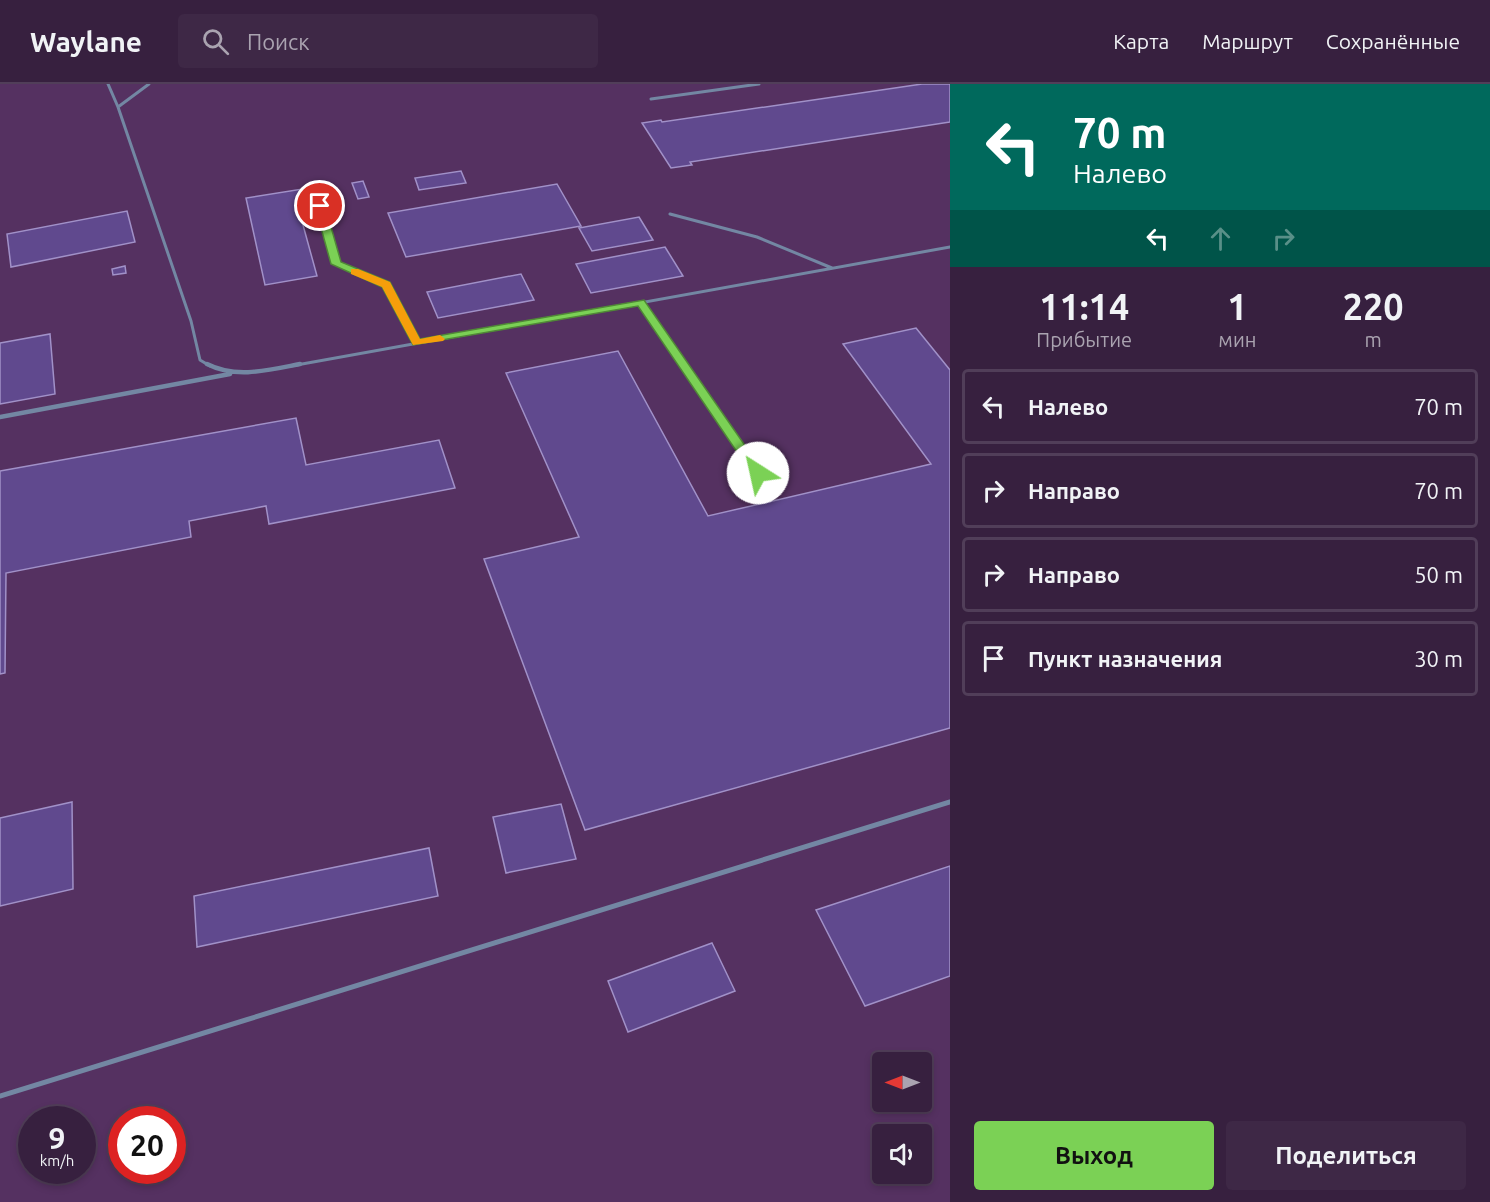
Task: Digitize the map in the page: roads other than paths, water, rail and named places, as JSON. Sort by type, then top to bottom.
[{"type":"lane","points":[[108,84],[118,107],[191,321],[200,360],[211,368],[231,374]]},
{"type":"lane","points":[[118,107],[149,84]]},
{"type":"lane","points":[[651,99],[759,84]]},
{"type":"lane","points":[[320,206],[336,264],[386,284],[417,343]]},
{"type":"lane","points":[[670,214],[757,237],[832,268]]},
{"type":"lane","points":[[0,417],[231,374],[261,371],[950,248]]},
{"type":"lane","points":[[640,302],[758,473]]},
{"type":"lane","points":[[0,1096],[950,802]]}]
